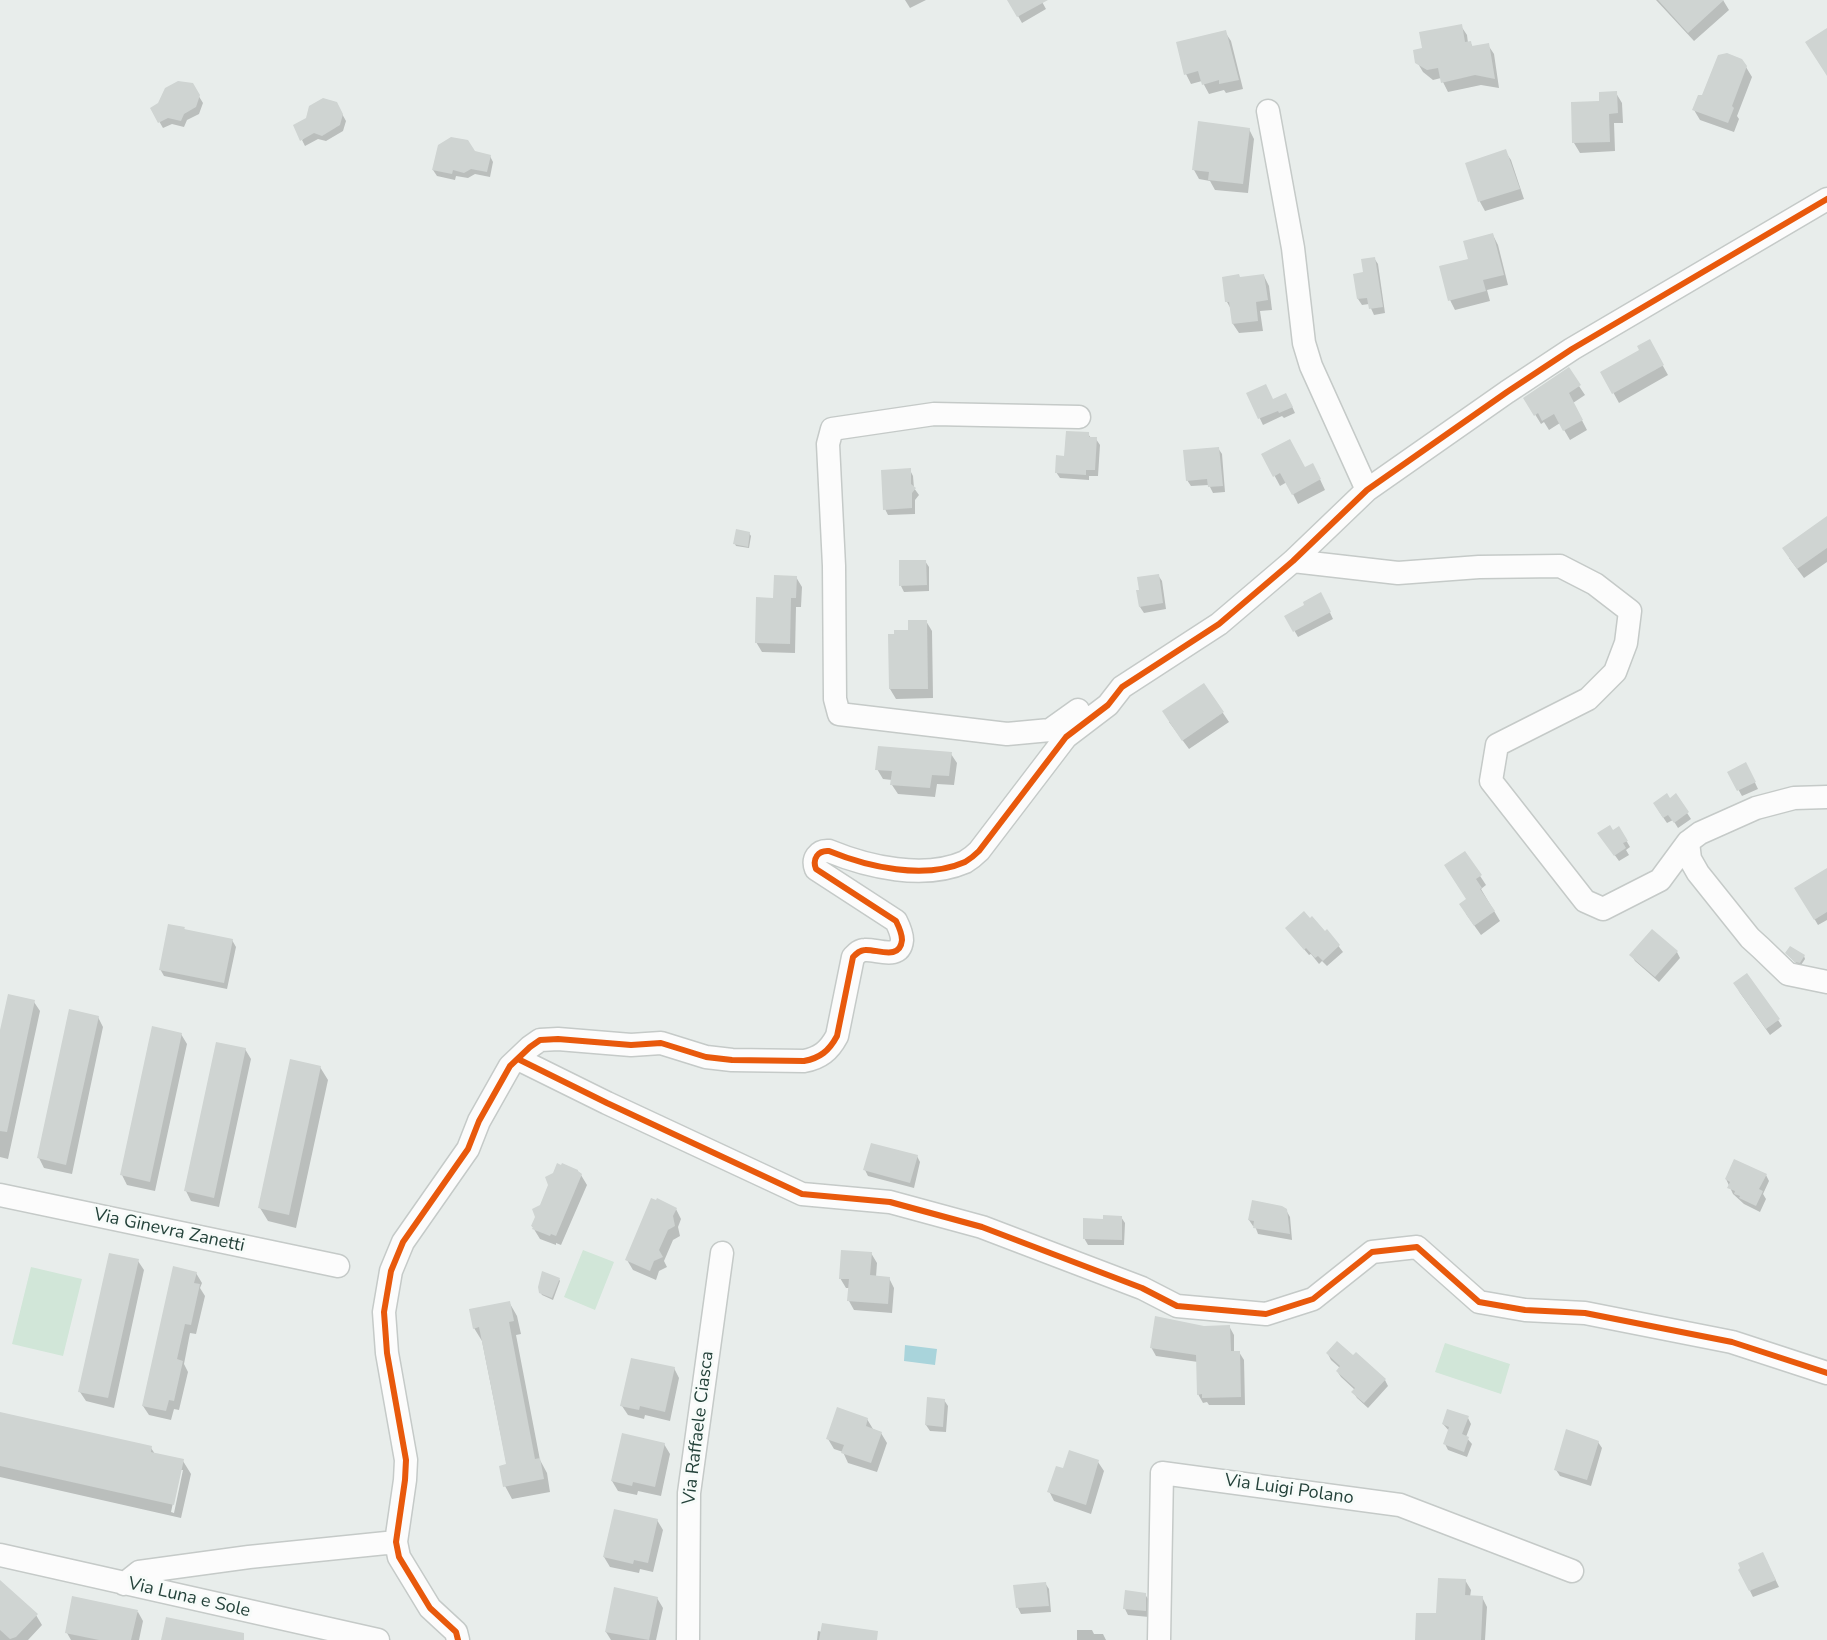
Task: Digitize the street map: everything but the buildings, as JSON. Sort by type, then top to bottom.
[{"type":"street","points":[[1268,111],[1293,248],[1304,343],[1311,366],[1367,490]]},
{"type":"street","points":[[1079,417],[934,414],[832,429],[828,444],[834,566],[835,699],[839,714],[1007,734],[1050,730],[1080,708],[1122,687],[1220,624],[1293,561],[1367,490],[1507,392],[1572,349],[1827,199]]},
{"type":"street","points":[[1293,561],[1398,573],[1479,567],[1560,566],[1595,584],[1630,611],[1626,644],[1615,672],[1588,699],[1497,745],[1491,781],[1585,901],[1603,909],[1660,880],[1688,842],[1700,833],[1756,808],[1794,798],[1827,797]]},
{"type":"street","points":[[458,1640],[456,1632],[430,1608],[399,1557],[396,1542],[406,1460],[387,1353],[384,1312],[391,1271],[403,1242],[468,1149],[479,1121],[510,1066],[540,1040],[631,1045],[661,1043],[706,1057],[732,1060],[804,1060],[814,1059],[824,1053],[832,1046],[837,1036],[853,957],[866,949],[886,953],[897,951],[902,939],[896,921],[816,869],[814,861],[818,854],[829,851],[894,870],[940,870],[966,861],[980,851],[1066,737],[1108,705],[1122,687]]},
{"type":"street","points":[[1688,842],[1690,859],[1698,873],[1750,938],[1788,974],[1827,982]]},
{"type":"street","points":[[518,1059],[801,1194],[890,1202],[982,1227],[1142,1288],[1177,1306],[1266,1314],[1313,1299],[1372,1252],[1417,1247],[1479,1302],[1525,1310],[1585,1313],[1732,1342],[1827,1373]]},
{"type":"street","name":"Via Ginevra Zanetti","points":[[0,1195],[338,1266]]},
{"type":"street","name":"Via Raffaele Ciasca","points":[[688,1640],[689,1493],[722,1253]]},
{"type":"street","name":"Via Luigi Polano","points":[[1159,1640],[1162,1473],[1401,1505],[1572,1570]]},
{"type":"street","points":[[124,1584],[139,1572],[249,1557],[396,1542]]},
{"type":"street","name":"Via Luna e Sole","points":[[0,1555],[378,1640]]},
{"type":"green space","points":[[583,1250],[614,1262],[595,1310],[564,1297]]},
{"type":"green space","points":[[31,1267],[82,1279],[63,1356],[12,1344]]},
{"type":"green space","points":[[1445,1343],[1510,1364],[1501,1394],[1435,1372]]},
{"type":"water","points":[[905,1345],[937,1349],[935,1365],[904,1361]]},
{"type":"cycle path","points":[[458,1640],[456,1632],[430,1608],[399,1557],[396,1542],[406,1460],[387,1353],[384,1312],[391,1271],[403,1242],[468,1149],[479,1121],[510,1066],[540,1040],[558,1039],[631,1045],[661,1043],[706,1057],[732,1060],[804,1061],[819,1056],[831,1046],[837,1036],[853,957],[863,950],[893,952],[897,950],[902,940],[896,921],[816,869],[815,859],[819,854],[829,851],[861,862],[914,871],[949,867],[967,861],[979,851],[1066,737],[1108,705],[1122,687],[1219,624],[1293,561],[1367,490],[1572,349],[1827,199]]},
{"type":"cycle path","points":[[518,1059],[802,1194],[890,1202],[982,1227],[1142,1288],[1177,1306],[1266,1314],[1313,1299],[1372,1252],[1417,1247],[1479,1302],[1525,1310],[1585,1313],[1732,1342],[1827,1373]]}]
